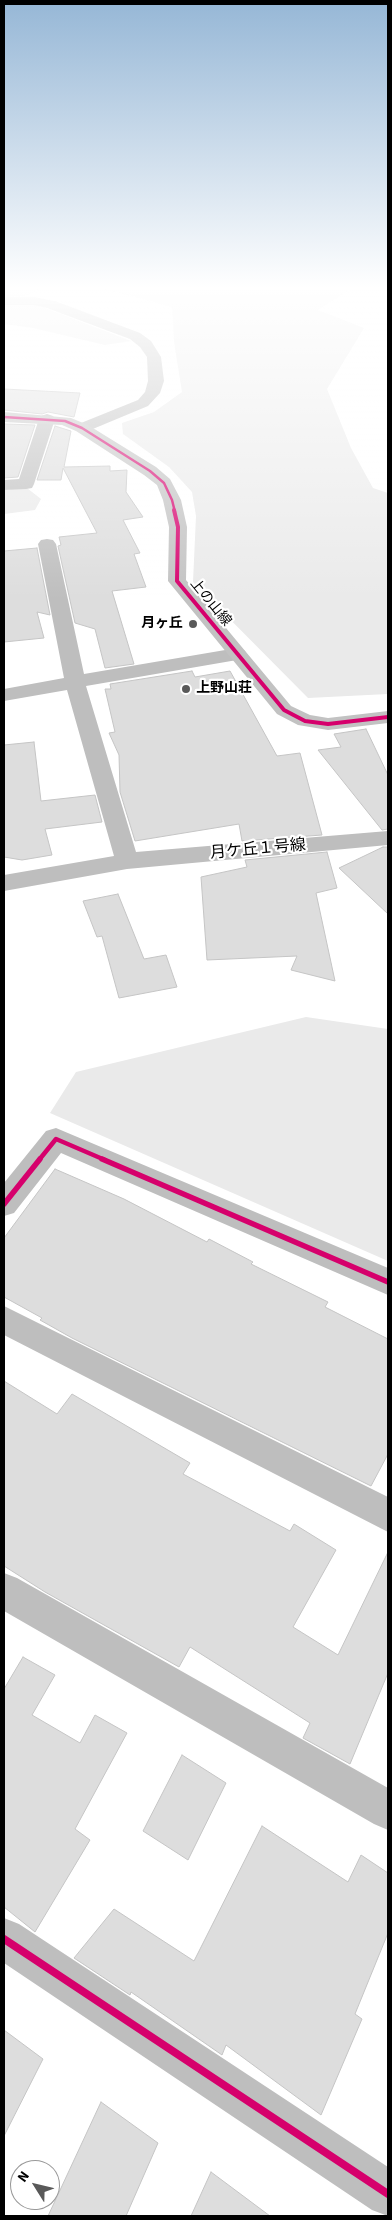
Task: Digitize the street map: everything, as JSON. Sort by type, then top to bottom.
[{"type":"street","points":[[82,428],[143,403],[152,393]]},
{"type":"street","name":"上の山線","points":[[4,417],[65,421],[82,428],[150,471],[164,484],[172,500],[178,527],[177,581],[284,710],[306,722],[328,724],[388,717]]},
{"type":"street","points":[[4,485],[26,484],[47,419]]},
{"type":"street","points":[[48,544],[75,682],[127,861]]},
{"type":"street","points":[[4,695],[236,654]]},
{"type":"street","name":"月ケ丘１号線","points":[[4,883],[127,861],[388,838]]},
{"type":"street","points":[[4,1204],[56,1139],[388,1282]]},
{"type":"street","points":[[4,1320],[388,1515]]},
{"type":"street","points":[[4,1591],[388,1810]]},
{"type":"street","points":[[4,1939],[388,2194]]},
{"type":"shaded area","points":[[181,393],[328,393],[351,448],[373,488],[388,493],[388,694],[308,698],[193,582],[196,516],[192,492],[169,467],[123,434],[122,423],[154,412]]},
{"type":"shaded area","points":[[27,488],[41,499],[35,510],[4,514],[4,490]]},
{"type":"shaded area","points":[[306,1017],[388,1029],[388,1261],[50,1113],[76,1072]]},
{"type":"building","points":[[4,393],[80,393],[74,417],[48,412],[42,414],[4,410]]},
{"type":"building","points":[[4,424],[35,425],[18,477],[4,478]]},
{"type":"building","points":[[55,426],[71,431],[64,467],[110,466],[110,471],[127,470],[126,492],[143,517],[123,520],[140,553],[134,554],[146,587],[112,591],[134,664],[105,668],[95,629],[75,623],[58,546],[61,545],[59,537],[97,533],[63,468],[61,480],[37,480]]},
{"type":"building","points":[[37,548],[50,615],[37,612],[44,638],[4,642],[4,551]]},
{"type":"building","points":[[192,671],[195,677],[230,671],[277,756],[300,753],[322,835],[242,841],[239,824],[135,841],[120,792],[119,755],[109,733],[115,732],[105,689],[111,689],[110,684]]},
{"type":"building","points":[[366,729],[388,775],[388,829],[382,830],[318,750],[341,747],[334,734]]},
{"type":"building","points":[[34,742],[41,801],[95,795],[102,822],[45,829],[52,855],[22,860],[4,857],[4,745]]},
{"type":"building","points":[[383,847],[388,847],[388,914],[339,868]]},
{"type":"building","points":[[327,852],[337,888],[316,893],[335,981],[291,970],[297,956],[207,960],[201,877],[247,867],[245,860]]},
{"type":"building","points":[[118,894],[144,959],[166,955],[177,987],[119,998],[102,936],[97,937],[83,901]]},
{"type":"building","points":[[55,1169],[124,1199],[207,1242],[209,1239],[253,1262],[251,1264],[328,1302],[325,1307],[388,1339],[388,1454],[371,1486],[72,1338],[40,1320],[42,1318],[4,1297],[4,1238]]},
{"type":"building","points":[[4,1381],[57,1414],[72,1394],[190,1463],[183,1474],[290,1531],[294,1524],[336,1550],[293,1627],[338,1655],[388,1552],[388,1673],[350,1764],[303,1738],[310,1723],[190,1647],[179,1667],[45,1592],[4,1566]]},
{"type":"building","points":[[23,1657],[55,1675],[32,1715],[80,1743],[95,1715],[127,1733],[75,1829],[90,1840],[35,1932],[4,1907],[4,1689]]},
{"type":"building","points":[[182,1755],[226,1783],[188,1860],[143,1831]]},
{"type":"building","points":[[262,1826],[348,1882],[361,1855],[388,1873],[388,1933],[355,2014],[362,2019],[321,2115],[226,2045],[222,2055],[131,1992],[130,1995],[74,1958],[114,1909],[194,1961]]},
{"type":"building","points":[[4,2030],[43,2059],[4,2136]]},
{"type":"building","points":[[101,2102],[158,2143],[126,2216],[48,2216],[51,2210],[60,2210],[60,2190]]},
{"type":"building","points":[[211,2172],[270,2216],[191,2216]]},
{"type":"cycle path","points":[[4,417],[65,421],[82,428],[150,471],[164,483],[172,500],[178,527],[177,581],[284,710],[305,721],[328,724],[388,717]]},
{"type":"cycle path","points":[[4,1204],[56,1139],[388,1282]]},
{"type":"cycle path","points":[[4,1939],[388,2194]]},
{"type":"place","name":"月ヶ丘","points":[[193,624]]},
{"type":"place","name":"上野山荘","points":[[186,689]]}]
